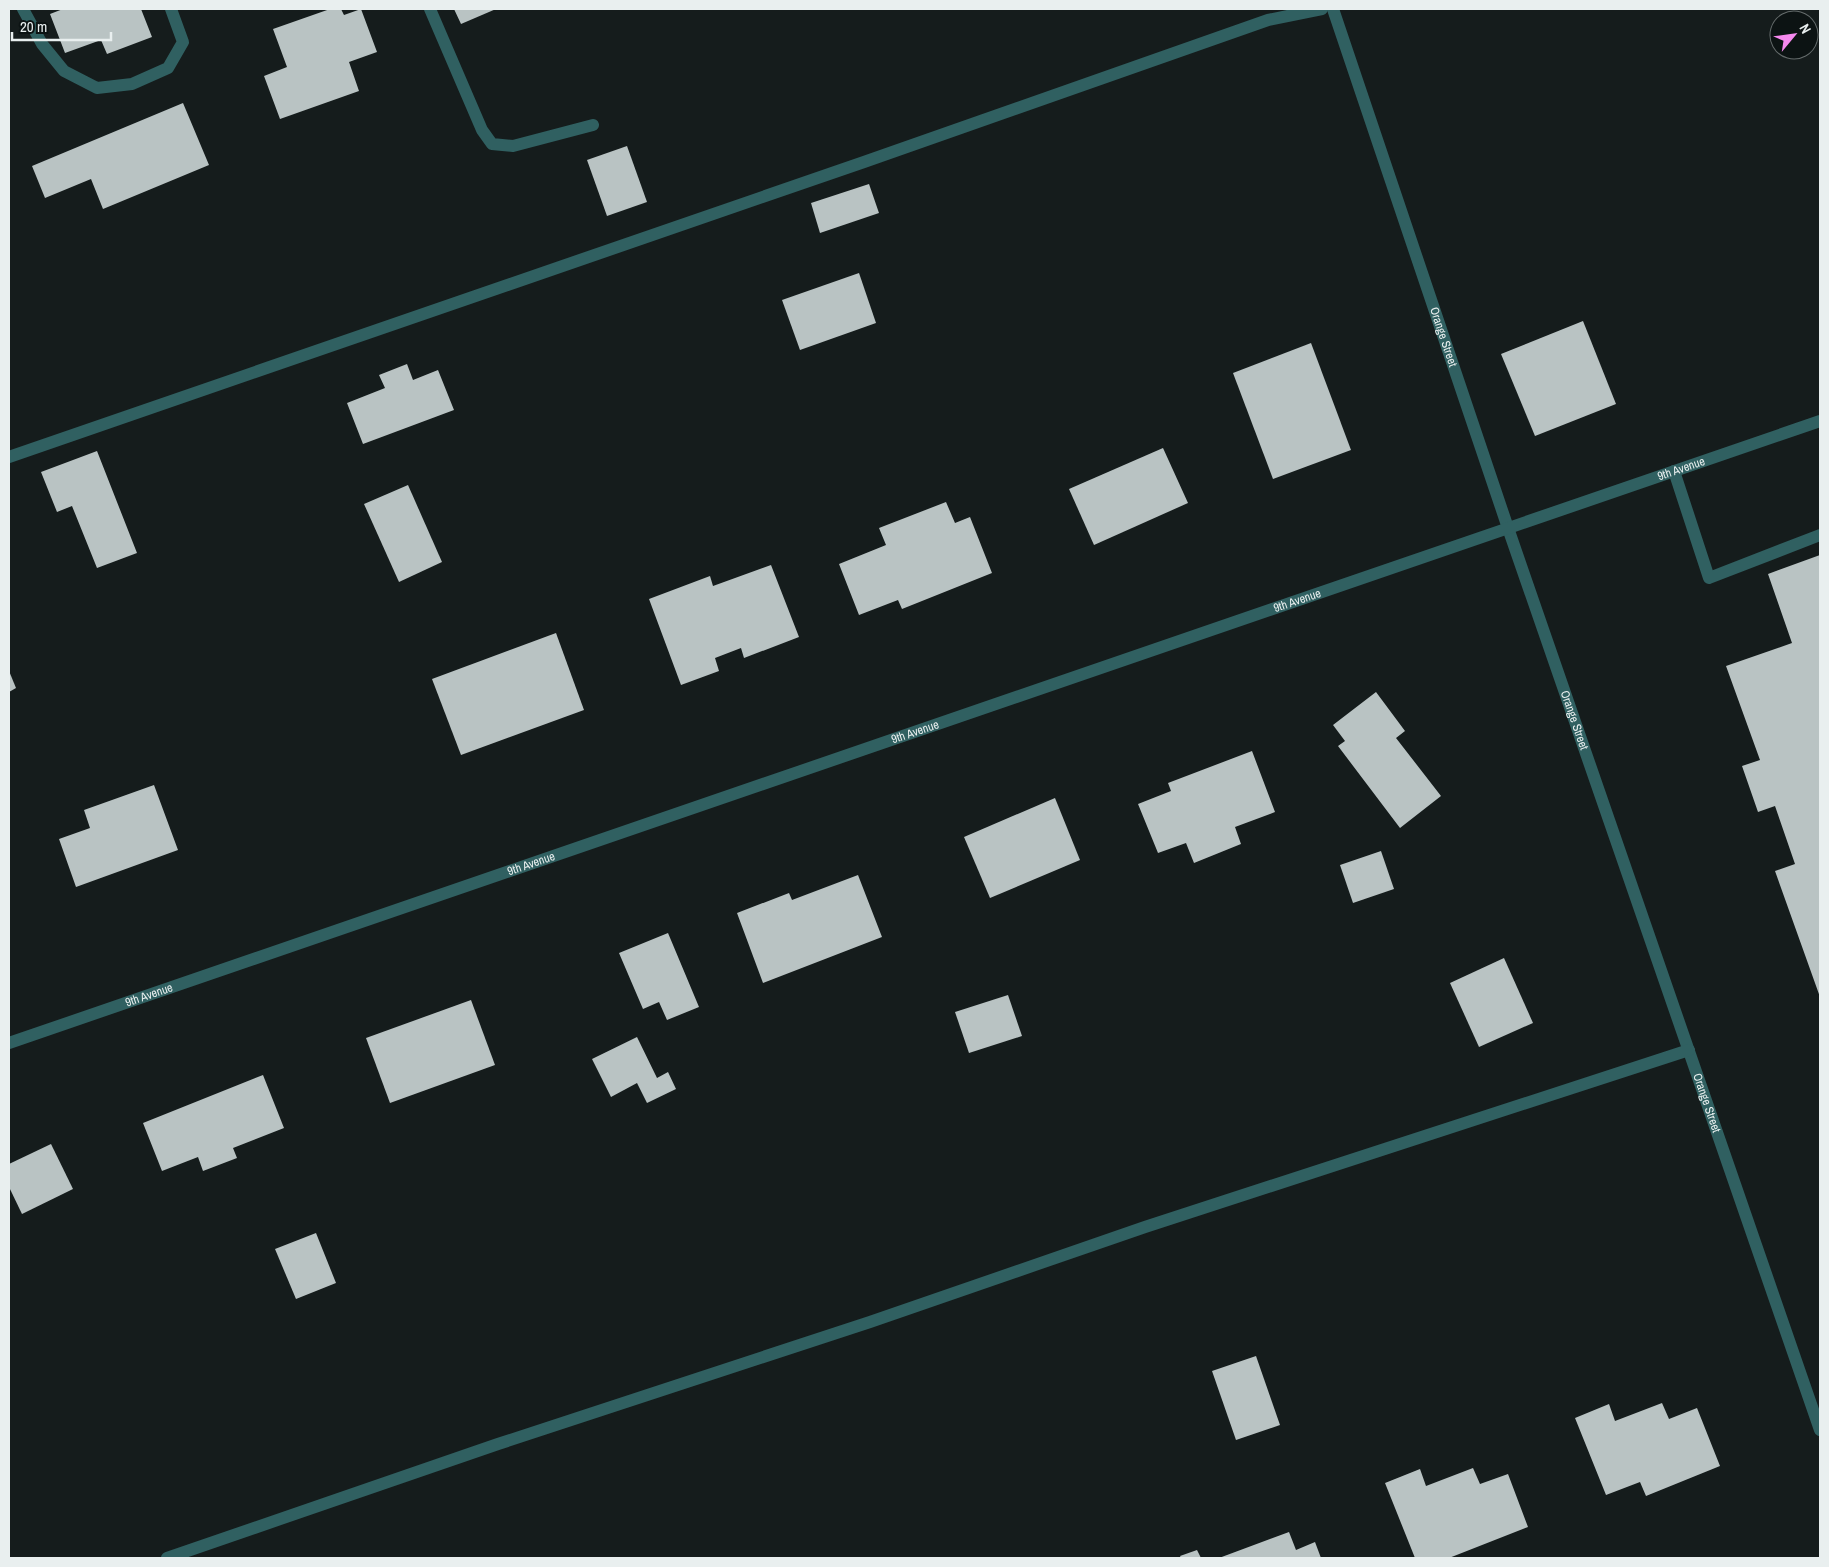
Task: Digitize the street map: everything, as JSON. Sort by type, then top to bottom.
[{"type":"street","points":[[24,9],[42,44],[64,71],[97,88],[132,84],[168,68],[183,42],[171,9]]},
{"type":"street","points":[[430,9],[482,130],[492,144],[513,146],[593,125]]},
{"type":"street","points":[[9,457],[1268,20],[1322,9]]},
{"type":"street","name":"Orange Street","points":[[1333,9],[1508,528],[1820,1430]]},
{"type":"street","name":"9th Avenue","points":[[9,1043],[1820,421]]},
{"type":"street","points":[[1674,471],[1709,578],[1820,535]]},
{"type":"street","points":[[168,1558],[498,1444],[861,1325],[1145,1227],[1689,1050]]},
{"type":"building","points":[[63,9],[141,9],[152,37],[107,54],[101,40],[65,53],[50,14]]},
{"type":"building","points":[[330,9],[341,9],[344,15],[361,9],[377,52],[349,62],[359,91],[280,119],[264,76],[287,67],[273,29]]},
{"type":"building","points":[[454,9],[496,9],[461,24]]},
{"type":"building","points":[[183,103],[209,165],[103,209],[91,179],[45,198],[32,166]]},
{"type":"building","points":[[627,146],[647,202],[607,216],[587,160]]},
{"type":"building","points":[[869,184],[879,213],[820,233],[811,203]]},
{"type":"building","points":[[859,273],[876,323],[800,350],[782,300]]},
{"type":"building","points":[[1583,321],[1616,404],[1535,436],[1501,354]]},
{"type":"building","points":[[1311,343],[1351,450],[1273,479],[1233,373]]},
{"type":"building","points":[[407,364],[413,380],[438,370],[454,410],[363,444],[347,403],[385,388],[379,375]]},
{"type":"building","points":[[1163,448],[1188,503],[1094,545],[1069,489]]},
{"type":"building","points":[[97,451],[137,553],[97,568],[72,506],[57,512],[41,472]]},
{"type":"building","points":[[408,485],[442,562],[399,582],[364,504]]},
{"type":"building","points":[[946,502],[955,523],[970,517],[992,573],[902,609],[898,600],[859,615],[839,564],[886,545],[879,528]]},
{"type":"building","points":[[1820,555],[1820,997],[1775,871],[1795,864],[1775,806],[1758,812],[1742,766],[1760,760],[1726,666],[1792,643],[1768,574]]},
{"type":"building","points":[[771,565],[799,637],[744,658],[741,648],[715,658],[719,671],[681,685],[649,599],[710,576],[713,586]]},
{"type":"building","points":[[556,633],[584,710],[461,755],[432,679]]},
{"type":"building","points":[[9,671],[16,688],[9,692]]},
{"type":"building","points":[[1376,692],[1405,731],[1396,738],[1441,796],[1400,828],[1338,746],[1345,741],[1333,725]]},
{"type":"building","points":[[1252,751],[1275,812],[1235,827],[1241,844],[1194,863],[1186,843],[1158,853],[1138,804],[1171,791],[1168,783]]},
{"type":"building","points":[[154,785],[178,850],[76,887],[59,839],[90,828],[84,810]]},
{"type":"building","points":[[1055,798],[1080,860],[990,898],[964,837]]},
{"type":"building","points":[[1381,851],[1394,889],[1353,903],[1340,865]]},
{"type":"building","points":[[858,875],[882,937],[763,983],[737,913],[789,893],[792,900]]},
{"type":"building","points":[[668,933],[699,1007],[667,1020],[659,1002],[643,1009],[619,953]]},
{"type":"building","points":[[1504,958],[1533,1023],[1479,1047],[1450,983]]},
{"type":"building","points":[[1008,995],[1022,1036],[969,1053],[955,1012]]},
{"type":"building","points":[[471,1000],[495,1065],[390,1103],[366,1038]]},
{"type":"building","points":[[637,1037],[657,1078],[668,1072],[676,1089],[647,1103],[637,1083],[611,1097],[592,1059]]},
{"type":"building","points":[[263,1075],[284,1128],[233,1148],[237,1158],[203,1171],[198,1157],[162,1171],[143,1123]]},
{"type":"building","points":[[51,1144],[73,1189],[22,1214],[9,1187],[9,1164]]},
{"type":"building","points":[[316,1233],[336,1283],[296,1299],[275,1249]]},
{"type":"building","points":[[1256,1356],[1280,1425],[1236,1440],[1212,1371]]},
{"type":"building","points":[[1662,1403],[1669,1419],[1697,1408],[1720,1466],[1646,1496],[1640,1482],[1606,1495],[1575,1418],[1609,1404],[1615,1421]]},
{"type":"building","points":[[1473,1468],[1480,1484],[1508,1474],[1528,1527],[1449,1558],[1415,1558],[1385,1483],[1420,1469],[1426,1486]]},
{"type":"building","points":[[1289,1532],[1296,1550],[1315,1542],[1321,1558],[1219,1558]]},
{"type":"building","points":[[1197,1550],[1201,1558],[1181,1558],[1180,1556]]}]
